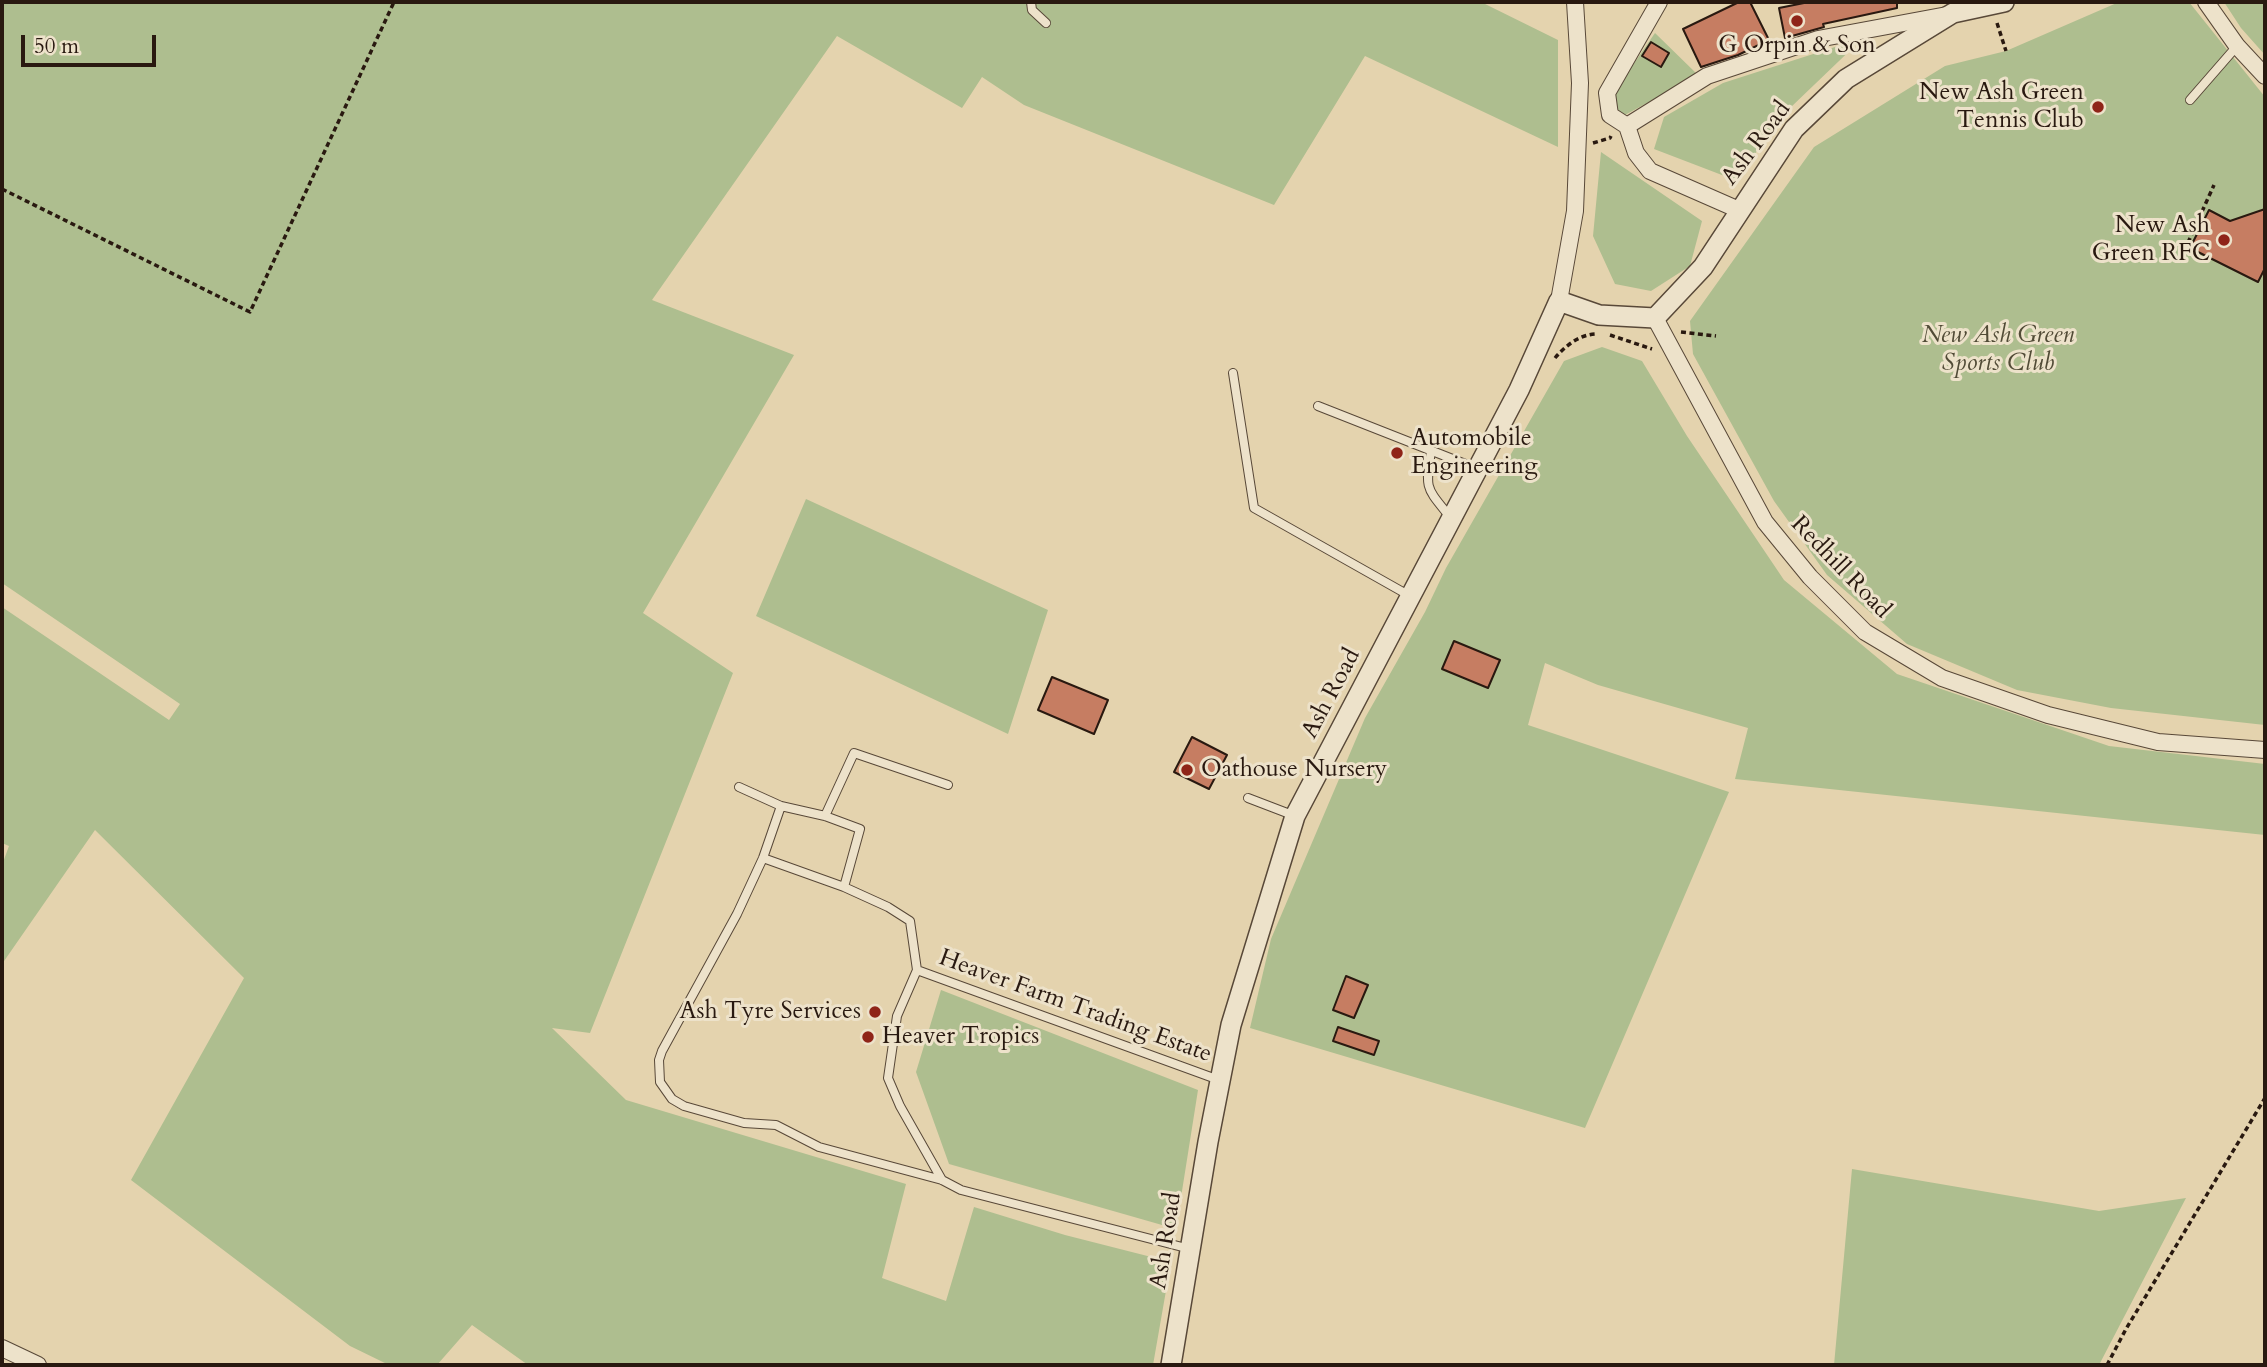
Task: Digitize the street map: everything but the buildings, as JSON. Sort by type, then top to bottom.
[{"type":"street","points":[[1575,2],[1580,83],[1575,212],[1559,301],[1599,315],[1658,324]]},
{"type":"street","points":[[1623,124],[1610,115],[1607,93],[1659,2]]},
{"type":"street","points":[[2206,2],[2237,46],[2265,76]]},
{"type":"street","name":"Ash Road","points":[[1739,210],[1650,171],[1636,153],[1623,124],[1707,76],[1818,39],[1998,3]]},
{"type":"street","name":"Ash Road","points":[[1658,324],[1703,267],[1794,129],[1846,79],[1953,13]]},
{"type":"street","name":"Ash Road","points":[[1171,1365],[1219,1080],[1231,1025],[1295,817],[1450,517],[1478,469],[1559,301]]},
{"type":"street","name":"Redhill Road","points":[[1658,324],[1765,522],[1810,577],[1866,632],[1942,678],[2048,715],[2158,742],[2265,750]]},
{"type":"street","points":[[2,1348],[38,1365]]},
{"type":"lane","points":[[1031,2],[1032,10],[1046,23]]},
{"type":"lane","points":[[2190,100],[2237,46]]},
{"type":"lane","points":[[1233,373],[1254,508],[1410,596]]},
{"type":"lane","points":[[1318,406],[1478,469]]},
{"type":"lane","points":[[1431,451],[1427,474],[1428,490],[1450,517]]},
{"type":"lane","points":[[825,816],[854,753],[948,785]]},
{"type":"lane","points":[[739,787],[781,806],[825,816],[860,829],[844,887]]},
{"type":"lane","points":[[1248,798],[1295,817]]},
{"type":"lane","points":[[781,806],[763,858],[737,914],[662,1051],[658,1072],[664,1090],[672,1099],[684,1106],[744,1123],[776,1125],[831,1151],[942,1180],[961,1190],[1190,1249]]},
{"type":"lane","points":[[763,858],[844,887],[888,907],[910,921],[917,970],[897,1016],[888,1078],[900,1107],[942,1180]]},
{"type":"lane","name":"Heaver Farm Trading Estate","points":[[917,970],[1219,1080]]},
{"type":"path","points":[[2,189],[250,312],[394,2]]},
{"type":"path","points":[[1998,3],[2006,51]]},
{"type":"path","points":[[1577,147],[1610,138],[1623,124]]},
{"type":"path","points":[[2181,258],[2214,185]]},
{"type":"path","points":[[1658,324],[1716,336]]},
{"type":"path","points":[[1550,365],[1565,346],[1588,335],[1604,334],[1630,341],[1651,348],[1660,357]]},
{"type":"path","points":[[2107,1365],[2265,1098]]},
{"type":"green space","points":[[2,2],[1481,2],[1558,40],[1558,147],[1365,56],[1274,205],[1024,105],[982,77],[962,108],[837,36],[652,300],[794,355],[643,613],[733,673],[590,1033],[552,1028],[626,1100],[906,1184],[882,1278],[946,1301],[974,1207],[1065,1235],[1171,1262],[1153,1365],[528,1365],[472,1325],[437,1365],[389,1365],[350,1346],[131,1180],[244,978],[95,830],[2,964],[2,865],[9,846],[2,843],[2,607],[169,720],[180,704],[2,583]]},
{"type":"green space","name":"New Ash Green Sports Club","points":[[2119,2],[2189,2],[2265,97],[2265,725],[2111,708],[2017,690],[1907,644],[1827,575],[1774,501],[1693,354],[1690,321],[1814,147],[1945,66],[2006,51]]},
{"type":"green space","points":[[2224,2],[2265,2],[2265,55],[2241,28]]},
{"type":"green space","points":[[1655,33],[1698,75],[1625,115],[1615,108],[1612,95]]},
{"type":"green space","points":[[1863,38],[1790,108],[1735,180],[1654,149],[1664,117],[1723,83]]},
{"type":"green space","points":[[1601,152],[1702,221],[1690,266],[1651,291],[1615,284],[1593,236]]},
{"type":"green space","points":[[1602,347],[1642,361],[1687,436],[1784,580],[1897,674],[2109,746],[2265,764],[2265,835],[1735,779],[1748,728],[1598,685],[1545,663],[1528,725],[1729,792],[1585,1128],[1250,1028],[1271,939],[1365,718],[1425,612],[1446,568],[1564,361]],"holes":[[[1454,641],[1500,660],[1488,688],[1442,669]],[[1346,977],[1367,985],[1354,1018],[1333,1010]]]},
{"type":"green space","points":[[806,499],[1048,610],[1008,734],[756,616]]},
{"type":"green space","points":[[941,990],[1198,1090],[1176,1229],[949,1164],[916,1072]]},
{"type":"green space","points":[[1852,1169],[2099,1211],[2186,1198],[2099,1365],[1834,1365]]},
{"type":"place","name":"G Orpin & Son","points":[[1797,21]]},
{"type":"place","name":"New Ash Green Tennis Club","points":[[2098,107]]},
{"type":"place","name":"New Ash Green RFC","points":[[2224,240]]},
{"type":"place","name":"Automobile Engineering","points":[[1397,453]]},
{"type":"place","name":"Oathouse Nursery","points":[[1187,770]]},
{"type":"place","name":"Ash Tyre Services","points":[[875,1012]]},
{"type":"place","name":"Heaver Tropics","points":[[868,1037]]}]
